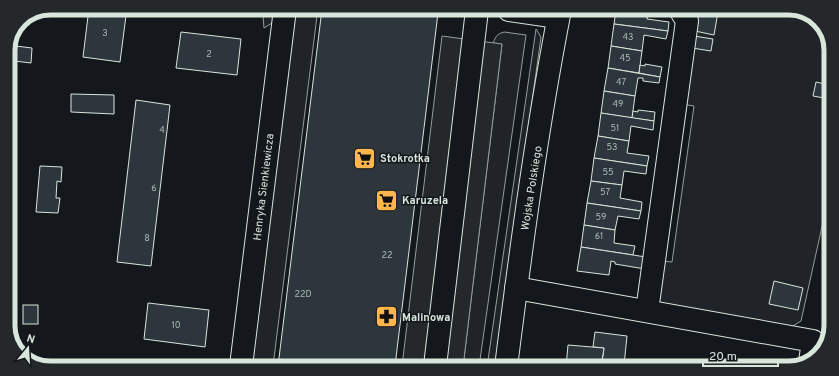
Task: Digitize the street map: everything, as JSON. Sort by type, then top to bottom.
[{"type":"street","name":"Henryka Sienkiewicza","points":[[242,361],[284,15]]},
{"type":"street","points":[[436,361],[476,15]]},
{"type":"street","name":"Wojska Polskiego","points":[[507,361],[530,192],[559,15]]},
{"type":"street","points":[[647,311],[687,21],[683,15]]},
{"type":"street","points":[[516,288],[647,311],[811,352]]},
{"type":"shaded area","points":[[276,15],[275,21],[264,28],[263,16]]},
{"type":"shaded area","points":[[295,15],[313,15],[317,16],[274,361],[252,361]]},
{"type":"shaded area","points":[[697,15],[796,16],[810,22],[821,36],[824,47],[824,218],[801,321],[788,329],[656,303],[663,261],[672,262],[694,106],[681,104]]},
{"type":"shaded area","points":[[536,29],[541,37],[496,361],[488,361]]},
{"type":"shaded area","points":[[504,32],[526,35],[480,361],[464,361],[502,44],[493,43],[500,34]]},
{"type":"shaded area","points":[[442,36],[502,44],[464,361],[403,361]]},
{"type":"building","points":[[88,15],[126,15],[120,62],[83,57]]},
{"type":"building","points":[[321,15],[438,15],[396,361],[279,361]]},
{"type":"building","points":[[615,15],[648,15],[647,19],[669,22],[668,31],[614,24]]},
{"type":"building","points":[[697,15],[717,15],[714,35],[695,31]]},
{"type":"building","points":[[614,24],[668,31],[666,39],[644,35],[642,51],[611,46]]},
{"type":"building","points":[[181,32],[241,39],[237,75],[176,68]]},
{"type":"building","points":[[694,36],[713,39],[711,51],[692,48]]},
{"type":"building","points":[[17,39],[16,46],[32,48],[31,63],[15,61],[15,47]]},
{"type":"building","points":[[611,46],[642,51],[639,73],[608,68]]},
{"type":"building","points":[[645,64],[662,67],[660,77],[639,73],[640,65],[645,66]]},
{"type":"building","points":[[608,68],[660,77],[659,83],[643,81],[643,78],[638,78],[635,96],[604,91]]},
{"type":"building","points":[[816,82],[824,84],[824,98],[813,96]]},
{"type":"building","points":[[604,91],[635,96],[632,118],[601,113]]},
{"type":"building","points":[[71,94],[114,95],[114,114],[71,112]]},
{"type":"building","points":[[136,100],[170,105],[151,266],[117,262]]},
{"type":"building","points":[[638,110],[655,112],[654,121],[632,118],[633,111],[638,112]]},
{"type":"building","points":[[601,113],[654,121],[653,130],[631,126],[629,141],[598,136]]},
{"type":"building","points":[[598,136],[629,141],[627,153],[649,156],[647,166],[594,158]]},
{"type":"building","points":[[594,158],[647,166],[646,174],[624,171],[622,185],[591,181]]},
{"type":"building","points":[[40,166],[62,167],[61,182],[57,181],[56,198],[60,198],[58,213],[36,212]]},
{"type":"building","points":[[591,181],[622,185],[620,198],[642,202],[641,211],[587,203]]},
{"type":"building","points":[[587,203],[641,211],[639,219],[618,216],[615,230],[584,225]]},
{"type":"building","points":[[584,225],[615,230],[614,243],[635,246],[633,255],[581,247]]},
{"type":"building","points":[[581,247],[646,257],[645,269],[615,264],[615,262],[611,261],[609,275],[577,271]]},
{"type":"building","points":[[774,281],[803,288],[798,310],[769,304]]},
{"type":"building","points":[[148,303],[209,310],[205,347],[144,339]]},
{"type":"building","points":[[23,305],[38,305],[38,324],[23,324]]},
{"type":"building","points":[[595,332],[627,336],[624,361],[602,361],[604,348],[593,347]]},
{"type":"building","points":[[568,345],[604,348],[602,361],[567,361]]},
{"type":"place","name":"Stokrotka","points":[[365,158]]},
{"type":"place","name":"Karuzela","points":[[387,200]]},
{"type":"place","name":"Malinowa","points":[[387,317]]}]
